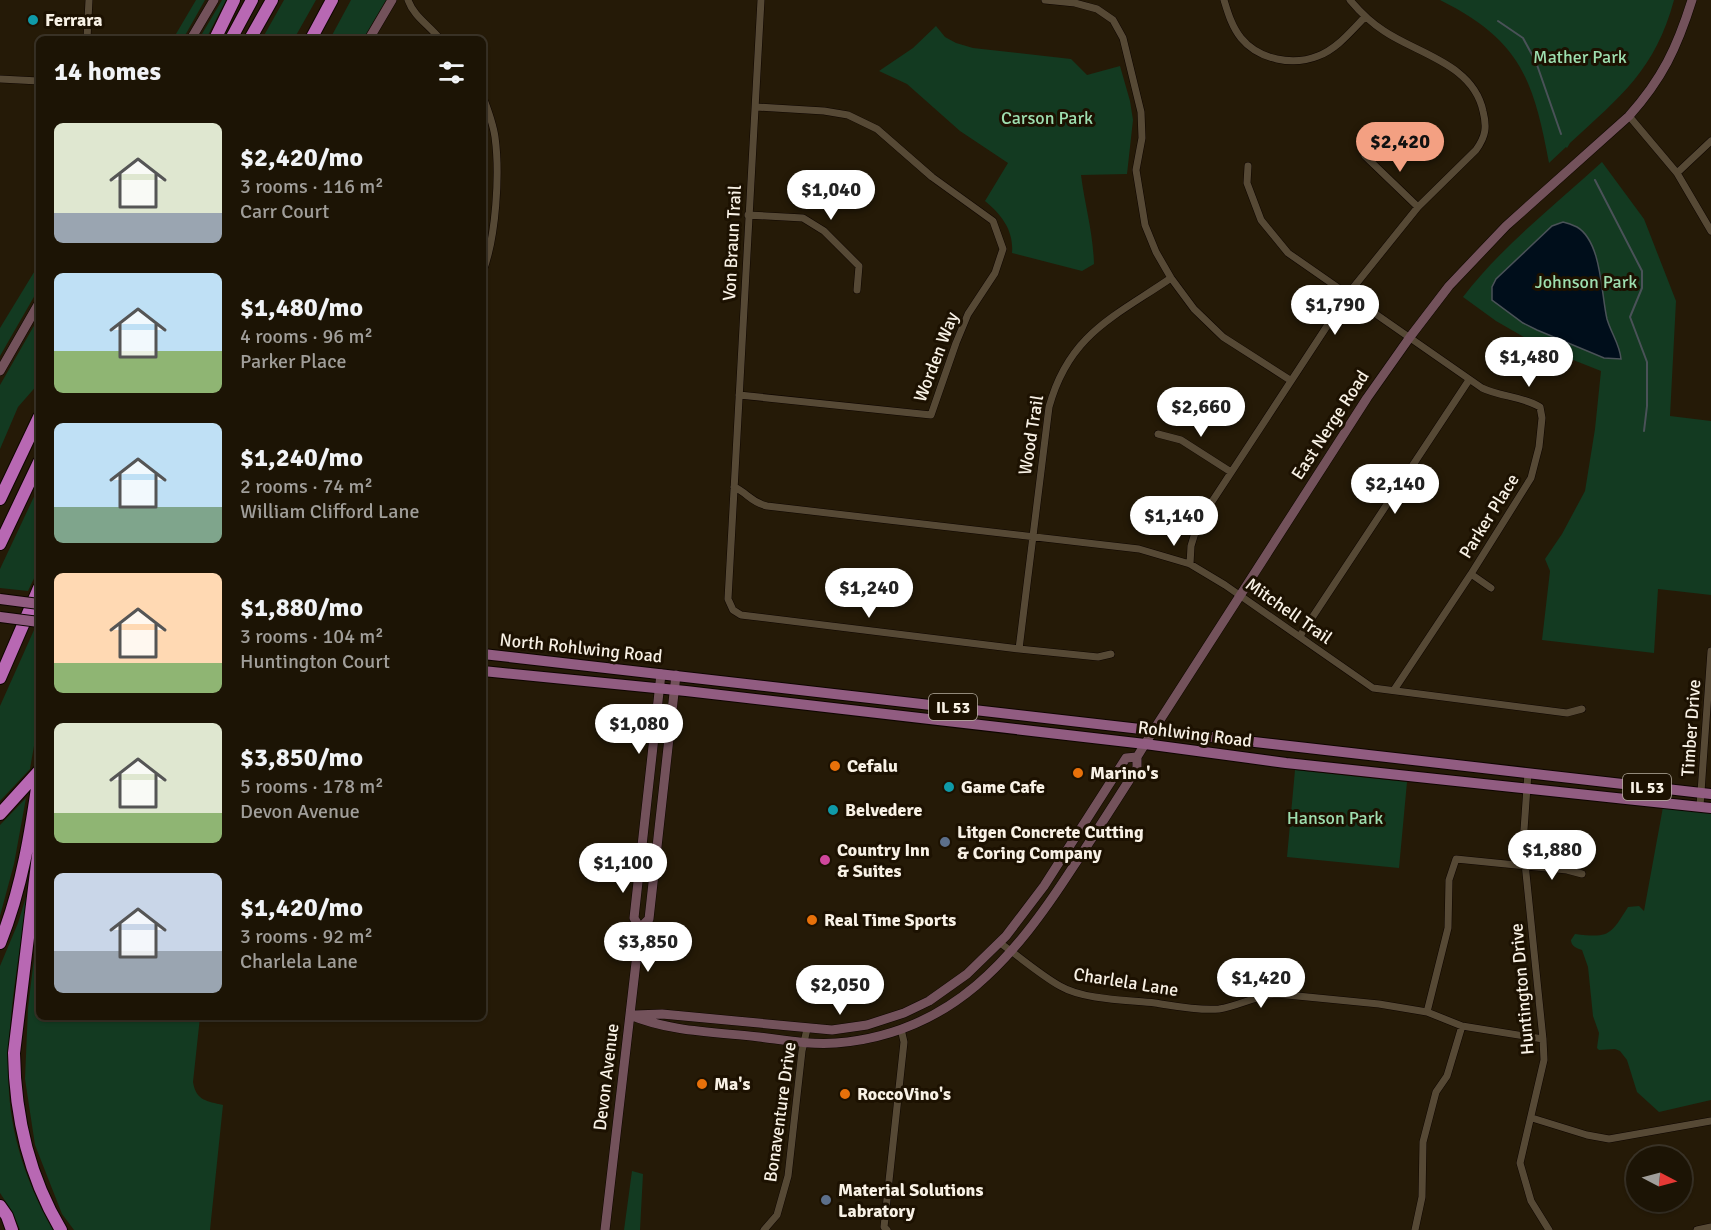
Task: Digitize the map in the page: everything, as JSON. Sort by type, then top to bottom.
[{"type":"highway","points":[[216,36],[234,0]]},
{"type":"highway","points":[[233,36],[252,0]]},
{"type":"highway","points":[[252,36],[272,0]]},
{"type":"highway","points":[[313,36],[333,0]]},
{"type":"highway","points":[[0,499],[36,423]]},
{"type":"highway","points":[[0,544],[36,468]]},
{"type":"highway","points":[[0,678],[36,595]]},
{"type":"highway","points":[[0,813],[36,775]]},
{"type":"highway","points":[[0,943],[15,903],[23,871],[36,791]]},
{"type":"highway","points":[[36,872],[14,1053],[15,1082],[18,1112],[28,1156],[38,1184],[61,1230]]},
{"type":"highway","points":[[0,1206],[12,1230]]},
{"type":"main road","points":[[193,36],[214,0]]},
{"type":"main road","points":[[371,36],[392,0]]},
{"type":"main road","name":"East Nerge Road","points":[[630,1015],[661,1026],[804,1042],[845,1042],[915,1024],[960,999],[986,978],[1046,909],[1137,768],[1137,757],[1153,731],[1367,398],[1410,337],[1449,286],[1506,226],[1629,116],[1646,97],[1661,75],[1680,37],[1692,0]]},
{"type":"main road","points":[[0,371],[36,308]]},
{"type":"main road","points":[[0,600],[36,604]]},
{"type":"main road","points":[[0,617],[36,622]]},
{"type":"main road","name":"North Rohlwing Road","points":[[486,654],[676,675]]},
{"type":"main road","name":"North Rohlwing Road","points":[[486,671],[675,690]]},
{"type":"main road","name":"Devon Avenue","points":[[605,1230],[640,928],[634,918],[661,674]]},
{"type":"main road","name":"Rohlwing Road","points":[[676,675],[1706,793]]},
{"type":"main road","name":"Devon Avenue","points":[[640,928],[649,919],[676,675]]},
{"type":"main road","name":"Rohlwing Road","points":[[675,690],[1145,744],[1286,763],[1706,807]]},
{"type":"main road","name":"East Nerge Road","points":[[630,1015],[662,1014],[807,1029],[850,1029],[904,1013],[929,1001],[967,974],[1000,942],[1044,886],[1126,758],[1137,757]]},
{"type":"street","points":[[87,36],[89,0]]},
{"type":"street","points":[[408,0],[417,17],[437,36]]},
{"type":"street","name":"Von Braun Trail","points":[[761,0],[728,599],[733,610],[741,615],[1019,649],[1098,657],[1111,654]]},
{"type":"street","points":[[1045,0],[1075,3],[1097,9],[1113,20],[1123,38],[1141,112],[1142,138],[1136,170],[1145,225],[1156,252],[1171,278],[1194,309],[1223,338],[1290,380]]},
{"type":"street","points":[[1224,0],[1229,18],[1242,39],[1259,52],[1278,60],[1298,61],[1320,56],[1338,44],[1365,17]]},
{"type":"street","points":[[1190,564],[1191,546],[1198,523],[1348,294],[1418,207],[1476,150],[1484,139],[1486,125],[1482,106],[1471,85],[1452,67],[1386,33],[1365,17],[1350,0]]},
{"type":"street","points":[[0,79],[36,81]]},
{"type":"street","points":[[486,105],[492,120],[496,164],[494,225],[490,254],[486,264]]},
{"type":"street","name":"Worden Way","points":[[738,395],[931,415],[968,314],[995,273],[1003,249],[993,221],[932,177],[877,129],[848,115],[824,111],[756,107]]},
{"type":"street","points":[[1629,116],[1677,172],[1711,231]]},
{"type":"street","points":[[1677,172],[1711,141]]},
{"type":"street","points":[[1365,156],[1418,207]]},
{"type":"street","name":"Parker Place","points":[[1248,166],[1247,183],[1261,220],[1288,253],[1469,380],[1495,394],[1528,400],[1540,407],[1542,418],[1539,447],[1532,478],[1394,690]]},
{"type":"street","points":[[748,215],[803,218],[824,231],[859,266],[857,290]]},
{"type":"street","name":"Wood Trail","points":[[1019,649],[1049,407],[1054,387],[1067,361],[1081,343],[1101,325],[1171,278]]},
{"type":"street","points":[[1300,636],[1469,380]]},
{"type":"street","points":[[1158,434],[1181,440],[1231,472]]},
{"type":"street","name":"Mitchell Trail","points":[[734,487],[742,491],[753,503],[767,506],[1138,549],[1190,564],[1300,636],[1372,688],[1567,713],[1582,709]]},
{"type":"street","points":[[1471,574],[1491,588]]},
{"type":"street","name":"Timber Drive","points":[[1706,807],[1711,651]]},
{"type":"street","name":"Huntington Drive","points":[[1528,773],[1525,789],[1523,844],[1544,1060],[1520,1163],[1531,1201],[1549,1230]]},
{"type":"street","points":[[1427,1012],[1448,928],[1449,880],[1456,859],[1567,870],[1582,874]]},
{"type":"street","name":"Charlela Lane","points":[[1000,942],[1060,986],[1074,992],[1190,1008],[1218,1009],[1241,1004],[1264,995],[1277,994],[1379,1004],[1427,1012],[1462,1026],[1543,1039]]},
{"type":"street","points":[[1415,1230],[1422,1197],[1423,1142],[1436,1092],[1447,1076],[1462,1026]]},
{"type":"street","name":"Bonaventure Drive","points":[[764,1230],[777,1215],[788,1176],[802,1051],[807,1029]]},
{"type":"street","points":[[886,1230],[884,1227],[886,1195],[904,1042],[901,1029]]},
{"type":"street","points":[[1532,1118],[1587,1135],[1610,1139],[1711,1121]]},
{"type":"street","points":[[1698,1230],[1711,1227]]},
{"type":"green space","points":[[196,0],[205,0],[185,36],[175,36]]},
{"type":"green space","points":[[222,0],[226,0],[208,36],[201,36]]},
{"type":"green space","points":[[284,0],[316,0],[296,36],[264,36]]},
{"type":"green space","points":[[351,0],[386,0],[365,36],[332,36]]},
{"type":"green space","name":"Mather Park","points":[[1440,0],[1674,0],[1657,45],[1634,80],[1605,111],[1549,163],[1536,107],[1529,85],[1518,65],[1489,30]]},
{"type":"green space","name":"Carson Park","points":[[936,26],[945,37],[973,48],[1071,59],[1087,75],[1120,66],[1133,120],[1127,174],[1081,175],[1094,264],[1082,271],[1012,253],[1011,238],[1006,224],[985,201],[1008,163],[960,131],[907,84],[879,71],[913,48]]},
{"type":"green space","name":"Johnson Park","points":[[1602,162],[1644,219],[1676,301],[1670,416],[1711,421],[1711,595],[1658,589],[1654,653],[1542,640],[1550,571],[1545,559],[1562,534],[1585,491],[1601,371],[1543,348],[1496,321],[1463,297],[1512,243]]},
{"type":"green space","points":[[36,269],[36,293],[0,356],[0,328]]},
{"type":"green space","points":[[36,322],[36,386],[18,407],[0,449],[0,385]]},
{"type":"green space","points":[[36,492],[36,574],[28,591],[0,588],[0,569]]},
{"type":"green space","points":[[34,630],[36,630],[36,734],[30,769],[0,801],[0,706]]},
{"type":"green space","name":"Hanson Park","points":[[1295,770],[1407,782],[1399,868],[1287,857]]},
{"type":"green space","points":[[26,798],[14,864],[0,916],[0,825]]},
{"type":"green space","points":[[1663,807],[1711,813],[1711,1100],[1659,1112],[1637,1092],[1627,1060],[1620,1051],[1597,1048],[1599,1033],[1593,1016],[1588,967],[1582,950],[1576,948],[1571,940],[1575,934],[1595,936],[1608,933],[1628,907],[1639,906],[1644,911]]},
{"type":"green space","points":[[29,887],[11,1015],[9,1092],[14,1128],[23,1164],[36,1198],[53,1230],[20,1230],[12,1211],[0,1193],[0,966],[18,923]]},
{"type":"green space","points":[[36,942],[36,1020],[200,1020],[194,1088],[203,1099],[223,1105],[210,1230],[74,1230],[62,1214],[35,1145],[25,1079],[28,1008]]},
{"type":"green space","points":[[632,1171],[643,1174],[640,1230],[624,1230]]},
{"type":"water","points":[[1563,222],[1577,227],[1591,244],[1599,269],[1607,319],[1621,359],[1604,358],[1537,330],[1523,323],[1492,300],[1492,287],[1496,279],[1552,226]]},
{"type":"waterway","points":[[1498,21],[1523,38],[1536,62],[1561,134]]},
{"type":"waterway","points":[[1595,180],[1642,271],[1642,288],[1630,317],[1647,362],[1647,406],[1644,431]]},
{"type":"place","name":"Ferrara","points":[[33,20]]},
{"type":"place","name":"Cefalu","points":[[835,766]]},
{"type":"place","name":"Marino's","points":[[1078,773]]},
{"type":"place","name":"Game Cafe","points":[[949,787]]},
{"type":"place","name":"Belvedere","points":[[833,810]]},
{"type":"place","name":"Litgen Concrete Cutting & Coring Company","points":[[945,842]]},
{"type":"place","name":"Country Inn & Suites","points":[[825,860]]},
{"type":"place","name":"Real Time Sports","points":[[812,920]]},
{"type":"place","name":"Ma's","points":[[702,1084]]},
{"type":"place","name":"RoccoVino's","points":[[845,1094]]},
{"type":"place","name":"Material Solutions Labratory","points":[[826,1200]]}]
